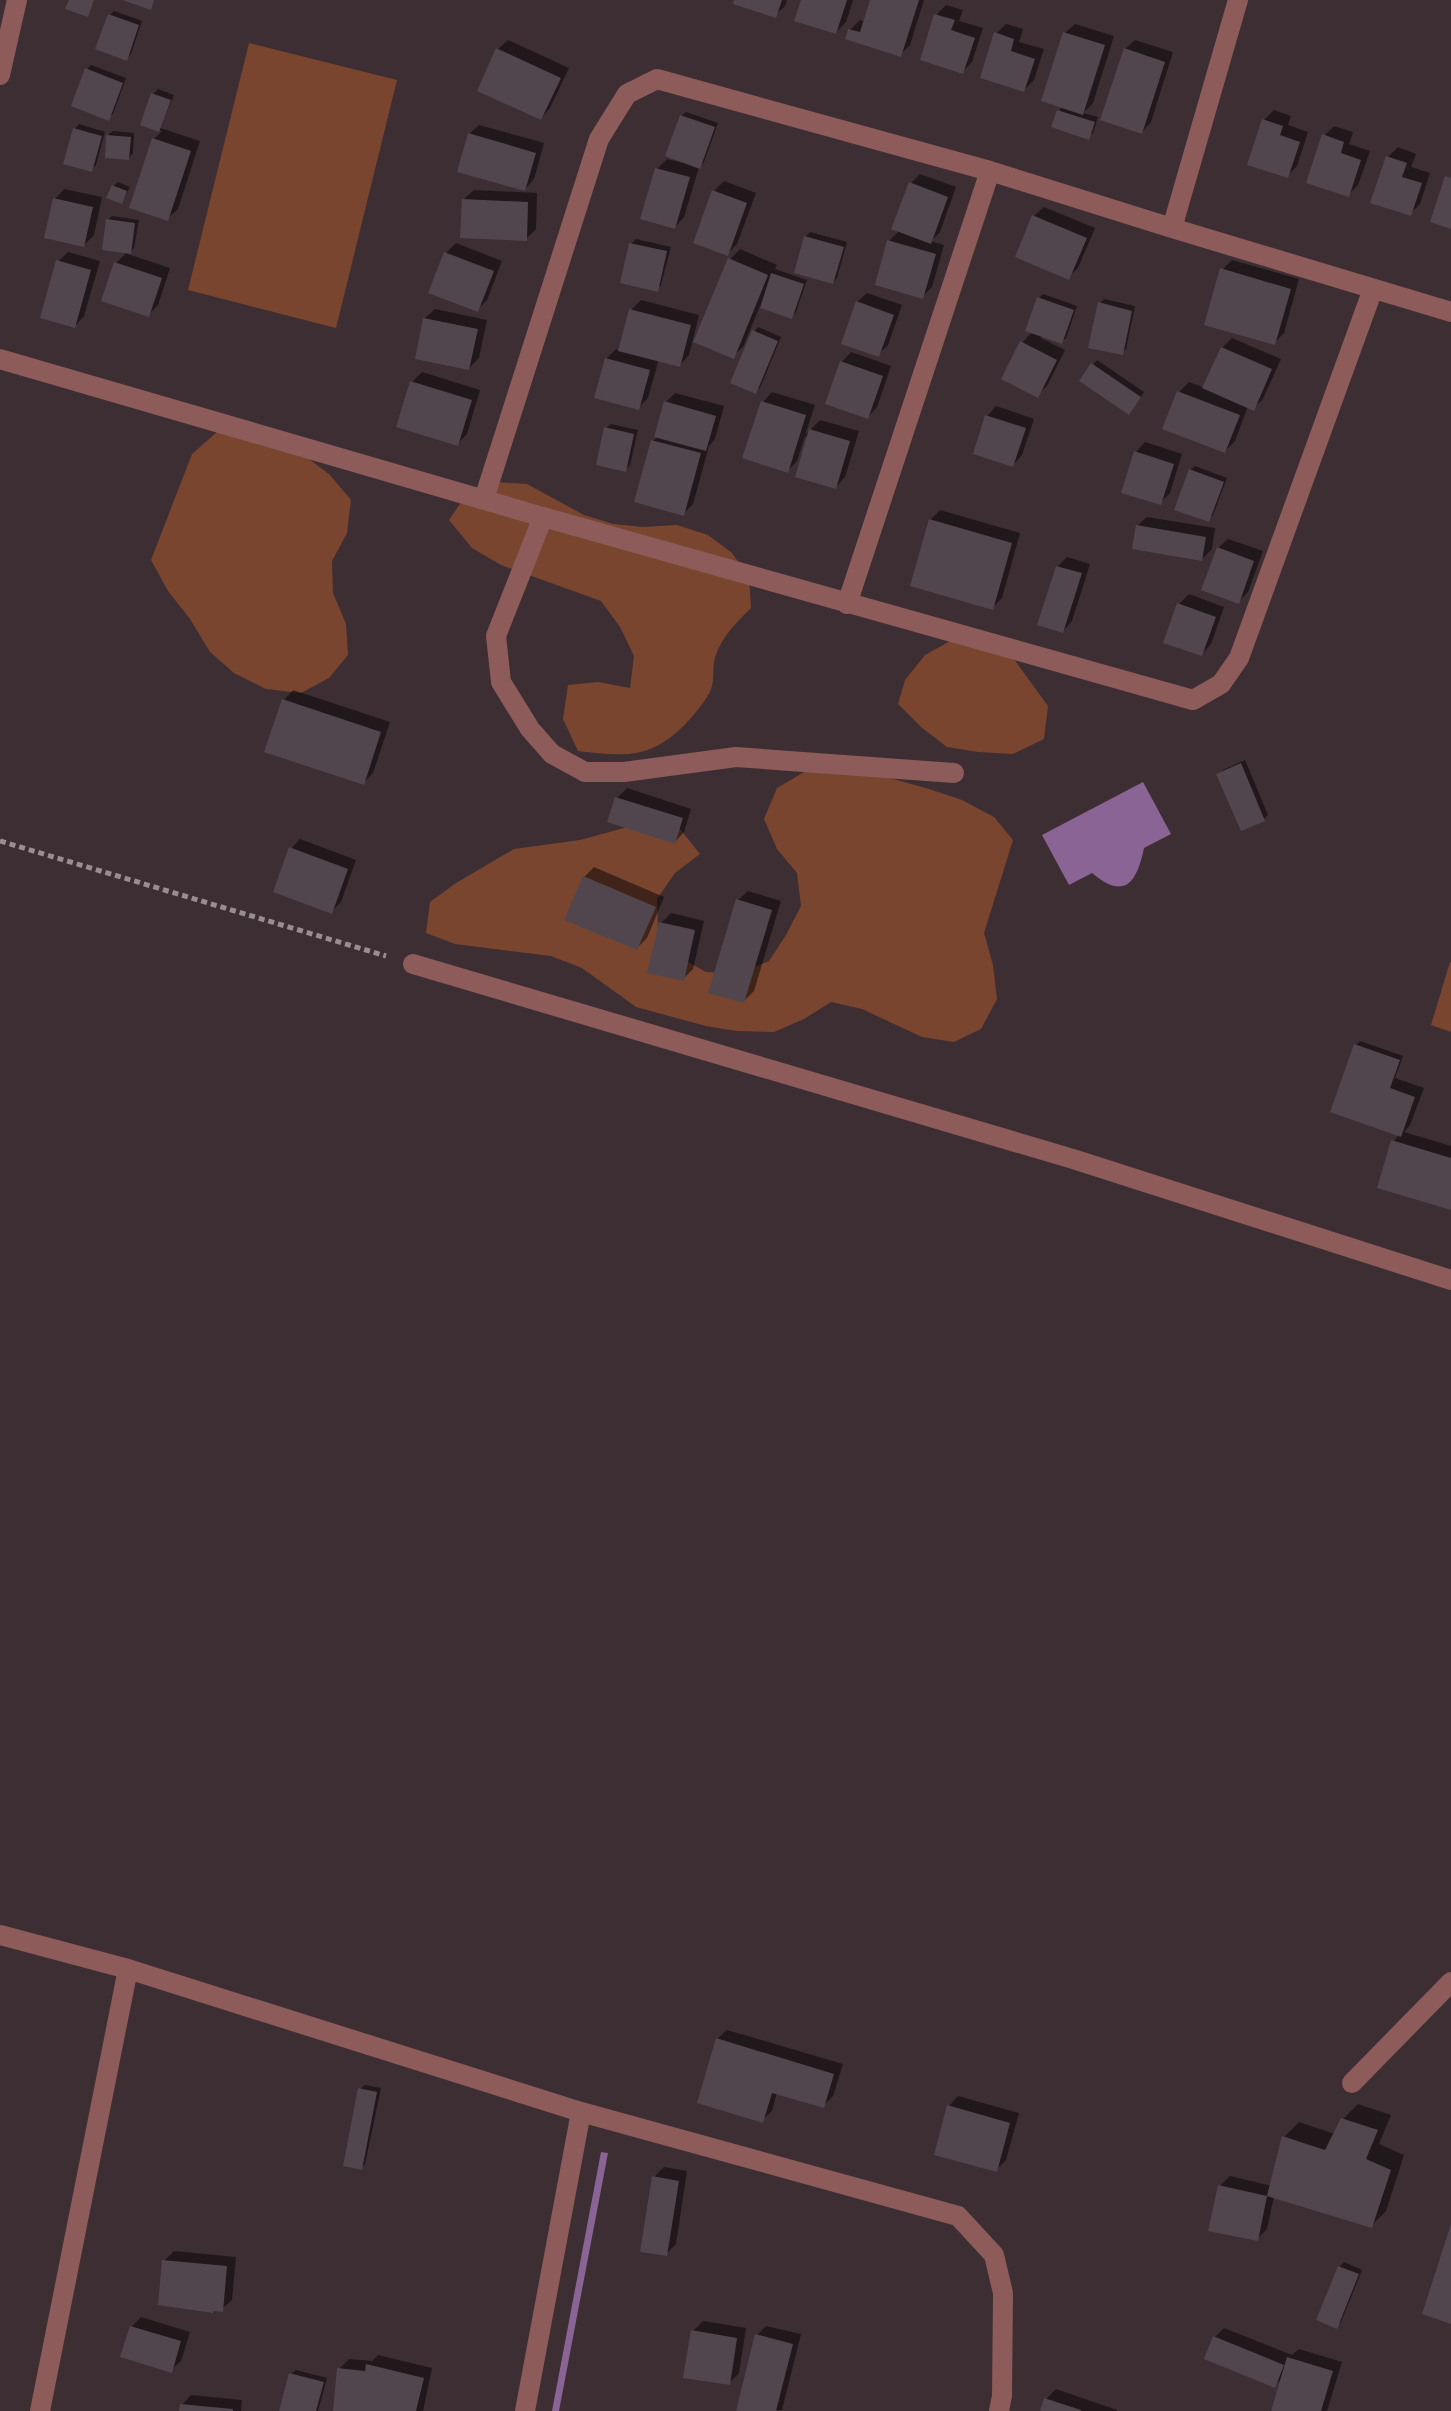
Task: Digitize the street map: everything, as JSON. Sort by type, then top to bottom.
[{"type":"street","points":[[0,75],[17,0]]},
{"type":"street","points":[[1172,228],[1238,0]]},
{"type":"street","points":[[484,499],[599,139],[627,94],[657,79],[990,171],[1451,312]]},
{"type":"street","points":[[847,604],[990,171]]},
{"type":"street","points":[[0,359],[847,604],[1193,700],[1221,684],[1239,658],[1373,289]]},
{"type":"street","points":[[543,517],[496,636],[501,682],[530,729],[552,754],[585,772],[624,772],[736,757],[954,773]]},
{"type":"street","points":[[413,964],[1058,1155],[1451,1280]]},
{"type":"street","points":[[0,1935],[128,1969],[581,2112],[958,2216],[994,2255],[1003,2293],[1002,2396],[999,2411]]},
{"type":"street","points":[[40,2411],[128,1969]]},
{"type":"street","points":[[1352,2083],[1451,1982]]},
{"type":"street","points":[[525,2411],[581,2112]]},
{"type":"path","points":[[0,841],[413,964]]},
{"type":"shaded area","points":[[249,43],[397,80],[336,328],[188,290]]},
{"type":"shaded area","points":[[217,432],[305,456],[330,475],[351,500],[347,533],[332,561],[333,593],[346,624],[348,655],[329,678],[301,693],[266,689],[234,673],[210,652],[168,591],[151,560],[192,454]]},
{"type":"shaded area","points":[[495,482],[527,484],[584,515],[613,524],[643,527],[677,525],[708,535],[732,553],[749,577],[751,608],[721,643],[714,662],[710,693],[690,719],[664,742],[626,754],[578,751],[563,719],[568,685],[598,682],[630,688],[634,656],[620,627],[601,601],[501,565],[472,548],[449,520],[466,495]]},
{"type":"shaded area","points":[[954,639],[1011,655],[1048,706],[1044,739],[1013,754],[947,747],[898,704],[905,680],[925,655]]},
{"type":"shaded area","points":[[806,771],[868,772],[962,800],[994,817],[1013,840],[984,933],[993,965],[997,999],[981,1029],[954,1042],[922,1037],[862,1009],[831,1002],[804,1019],[774,1032],[706,1026],[636,1007],[582,968],[551,956],[455,944],[426,933],[430,902],[514,849],[580,840],[646,822],[680,829],[700,854],[675,873],[657,899],[658,929],[677,956],[706,972],[738,974],[769,961],[801,906],[797,873],[777,849],[764,819],[777,788]]},
{"type":"shaded area","points":[[1143,782],[1171,834],[1144,848],[1138,870],[1128,884],[1113,886],[1092,873],[1069,885],[1042,835]]},
{"type":"shaded area","points":[[1451,962],[1451,1032],[1431,1025]]},
{"type":"shaded area","points":[[601,2152],[608,2153],[559,2411],[552,2411]]},
{"type":"building","points":[[69,0],[94,0],[88,17],[65,9]]},
{"type":"building","points":[[122,0],[154,0],[151,10]]},
{"type":"building","points":[[734,0],[782,0],[776,18],[733,4]]},
{"type":"building","points":[[801,0],[847,0],[836,34],[794,21]]},
{"type":"building","points":[[870,0],[919,0],[901,57],[845,39],[848,29],[860,32]]},
{"type":"building","points":[[108,14],[139,25],[127,61],[95,49]]},
{"type":"building","points":[[934,14],[955,20],[951,30],[975,38],[963,74],[920,60]]},
{"type":"building","points":[[994,32],[1014,39],[1011,51],[1035,59],[1024,92],[980,78]]},
{"type":"building","points":[[1063,32],[1105,45],[1083,115],[1041,101]]},
{"type":"building","points":[[496,48],[561,78],[541,120],[477,91]]},
{"type":"building","points":[[1124,48],[1165,62],[1142,134],[1100,120]]},
{"type":"building","points":[[85,68],[123,83],[109,121],[71,106]]},
{"type":"building","points":[[151,93],[171,100],[159,132],[140,125]]},
{"type":"building","points":[[1057,110],[1095,122],[1089,140],[1051,127]]},
{"type":"building","points":[[680,115],[715,127],[700,169],[665,156]]},
{"type":"building","points":[[1262,119],[1283,126],[1280,135],[1300,142],[1288,178],[1247,165]]},
{"type":"building","points":[[73,128],[102,136],[92,172],[63,164]]},
{"type":"building","points":[[468,133],[536,153],[525,191],[457,172]]},
{"type":"building","points":[[1322,134],[1344,142],[1341,153],[1361,160],[1349,197],[1306,183]]},
{"type":"building","points":[[106,135],[131,137],[129,160],[105,158]]},
{"type":"building","points":[[152,138],[191,151],[168,221],[129,208]]},
{"type":"building","points":[[1386,156],[1407,163],[1402,177],[1422,183],[1411,216],[1370,203]]},
{"type":"building","points":[[655,168],[690,177],[675,229],[640,219]]},
{"type":"building","points":[[1445,176],[1451,178],[1451,229],[1430,222]]},
{"type":"building","points":[[909,182],[948,197],[931,244],[891,229]]},
{"type":"building","points":[[112,185],[127,191],[122,204],[106,198]]},
{"type":"building","points":[[712,190],[747,203],[728,256],[693,243]]},
{"type":"building","points":[[53,198],[93,207],[84,247],[44,238]]},
{"type":"building","points":[[462,199],[528,202],[527,241],[460,238]]},
{"type":"building","points":[[1032,215],[1087,238],[1069,280],[1015,257]]},
{"type":"building","points":[[106,219],[135,223],[131,254],[102,250]]},
{"type":"building","points":[[804,236],[844,247],[833,284],[794,273]]},
{"type":"building","points":[[887,240],[936,254],[923,299],[875,285]]},
{"type":"building","points":[[629,243],[667,251],[658,292],[620,283]]},
{"type":"building","points":[[444,252],[494,271],[478,312],[428,293]]},
{"type":"building","points":[[728,258],[768,275],[734,359],[693,342]]},
{"type":"building","points":[[56,260],[91,270],[75,328],[40,318]]},
{"type":"building","points":[[114,262],[162,278],[149,317],[101,301]]},
{"type":"building","points":[[1220,268],[1291,289],[1275,345],[1204,325]]},
{"type":"building","points":[[771,273],[804,284],[792,319],[760,308]]},
{"type":"building","points":[[1037,297],[1074,310],[1062,344],[1025,331]]},
{"type":"building","points":[[856,301],[894,315],[879,357],[841,344]]},
{"type":"building","points":[[1098,302],[1132,311],[1123,355],[1088,348]]},
{"type":"building","points":[[629,309],[691,325],[680,367],[618,351]]},
{"type":"building","points":[[423,318],[478,329],[469,370],[415,359]]},
{"type":"building","points":[[752,330],[778,341],[756,394],[730,383]]},
{"type":"building","points":[[1020,341],[1057,360],[1038,398],[1001,379]]},
{"type":"building","points":[[1221,347],[1272,369],[1254,411],[1202,388]]},
{"type":"building","points":[[605,358],[650,370],[639,410],[594,398]]},
{"type":"building","points":[[840,361],[883,376],[868,419],[825,404]]},
{"type":"building","points":[[1091,363],[1141,397],[1129,415],[1079,381]]},
{"type":"building","points":[[410,381],[472,400],[458,446],[396,427]]},
{"type":"building","points":[[1177,391],[1240,415],[1225,453],[1162,429]]},
{"type":"building","points":[[664,401],[716,416],[706,451],[654,437]]},
{"type":"building","points":[[761,401],[806,415],[788,473],[742,458]]},
{"type":"building","points":[[985,415],[1026,428],[1013,467],[973,454]]},
{"type":"building","points":[[604,427],[634,434],[626,472],[596,465]]},
{"type":"building","points":[[809,429],[850,441],[836,489],[795,477]]},
{"type":"building","points":[[651,440],[701,453],[684,516],[634,502]]},
{"type":"building","points":[[1134,451],[1174,464],[1161,505],[1121,493]]},
{"type":"building","points":[[1189,469],[1224,482],[1209,522],[1174,510]]},
{"type":"building","points":[[929,519],[1012,543],[993,610],[910,586]]},
{"type":"building","points":[[1136,525],[1206,537],[1202,561],[1132,549]]},
{"type":"building","points":[[1217,547],[1254,561],[1239,604],[1201,590]]},
{"type":"building","points":[[1056,566],[1082,573],[1063,633],[1037,625]]},
{"type":"building","points":[[1177,603],[1216,617],[1202,656],[1163,643]]},
{"type":"building","points":[[282,699],[381,732],[364,785],[264,752]]},
{"type":"building","points":[[1241,763],[1265,821],[1241,831],[1216,774]]},
{"type":"building","points":[[615,797],[683,818],[675,844],[607,822]]},
{"type":"building","points":[[289,847],[348,869],[332,914],[273,892]]},
{"type":"building","points":[[583,876],[656,907],[637,950],[564,920]]},
{"type":"building","points":[[736,899],[772,910],[744,1003],[708,993]]},
{"type":"building","points":[[659,922],[695,930],[684,981],[647,973]]},
{"type":"building","points":[[1354,1044],[1400,1060],[1390,1088],[1415,1097],[1401,1137],[1330,1112]]},
{"type":"building","points":[[1391,1140],[1451,1158],[1451,1210],[1377,1188]]},
{"type":"building","points":[[716,2038],[834,2074],[824,2108],[772,2093],[763,2123],[697,2103]]},
{"type":"building","points":[[358,2088],[377,2092],[362,2170],[343,2166]]},
{"type":"building","points":[[947,2105],[1010,2123],[997,2172],[934,2155]]},
{"type":"building","points":[[1341,2118],[1378,2130],[1366,2159],[1391,2170],[1372,2228],[1267,2196],[1282,2136],[1325,2150]]},
{"type":"building","points":[[652,2176],[679,2181],[667,2256],[640,2252]]},
{"type":"building","points":[[1218,2185],[1267,2196],[1258,2241],[1208,2231]]},
{"type":"building","points":[[1451,2224],[1451,2324],[1422,2314]]},
{"type":"building","points":[[162,2260],[227,2266],[223,2312],[158,2305]]},
{"type":"building","points":[[1338,2266],[1359,2274],[1337,2329],[1316,2320]]},
{"type":"building","points":[[130,2326],[181,2341],[172,2373],[120,2357]]},
{"type":"building","points":[[691,2330],[737,2338],[730,2385],[683,2378]]},
{"type":"building","points":[[755,2334],[793,2344],[776,2411],[736,2411]]},
{"type":"building","points":[[1213,2336],[1284,2365],[1275,2388],[1204,2359]]},
{"type":"building","points":[[1287,2357],[1333,2371],[1321,2411],[1271,2411]]},
{"type":"building","points":[[366,2364],[424,2378],[416,2411],[333,2411],[337,2368],[365,2371]]},
{"type":"building","points":[[289,2373],[324,2382],[316,2411],[279,2411]]},
{"type":"building","points":[[1044,2398],[1081,2410],[1081,2411],[1040,2411]]},
{"type":"building","points":[[180,2404],[233,2409],[233,2411],[179,2411]]}]
